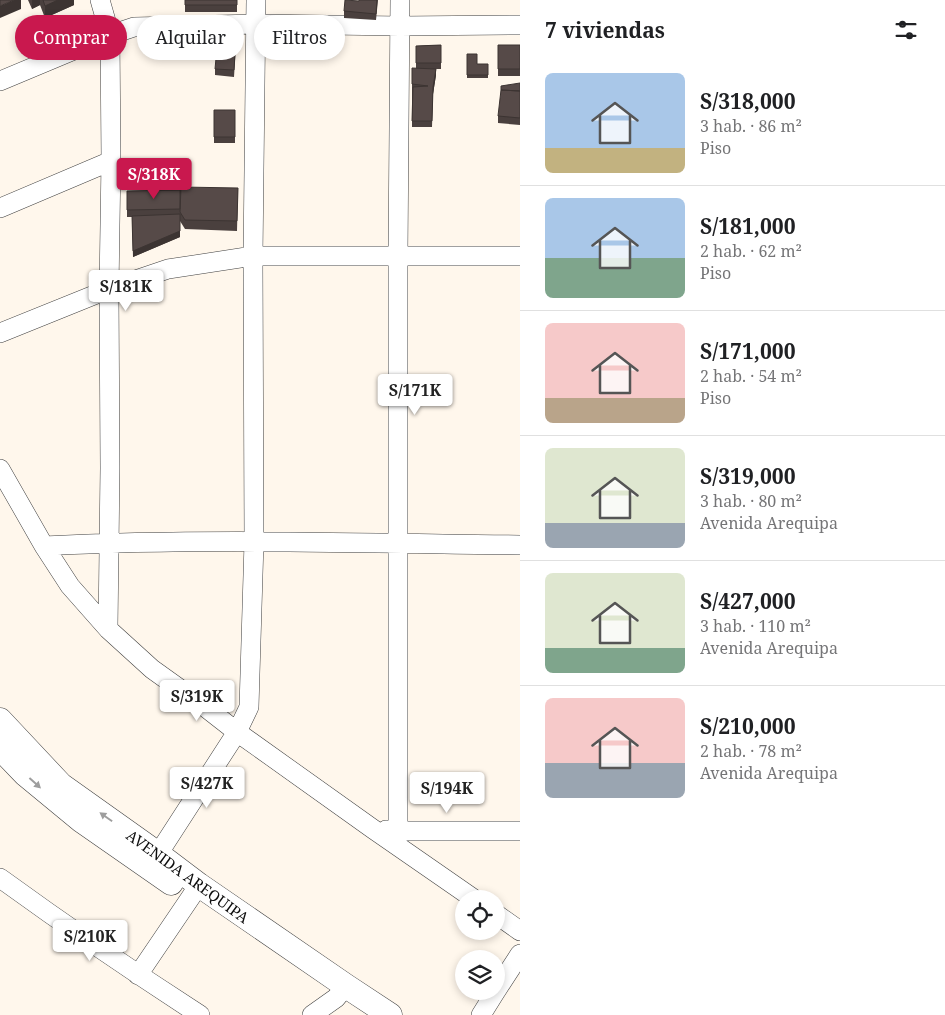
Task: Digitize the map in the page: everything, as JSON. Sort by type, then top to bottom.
[{"type":"street","points":[[100,0],[104,15]]},
{"type":"street","points":[[256,0],[256,15]]},
{"type":"street","points":[[398,831],[400,0]]},
{"type":"street","points":[[127,29],[134,27],[254,24]]},
{"type":"street","points":[[345,25],[520,25]]},
{"type":"street","points":[[0,82],[51,60]]},
{"type":"street","points":[[108,629],[110,60]]},
{"type":"street","points":[[154,861],[237,732],[249,707],[254,542],[253,256],[256,60]]},
{"type":"street","points":[[0,208],[111,161]]},
{"type":"street","points":[[0,333],[109,289],[168,269],[253,256],[520,256]]},
{"type":"street","points":[[0,469],[44,546],[70,586],[108,629],[152,669],[206,707],[237,732],[461,890]]},
{"type":"street","points":[[44,546],[109,543],[254,542],[520,544]]},
{"type":"street","name":"AVENIDA AREQUIPA","points":[[0,720],[61,785],[154,861],[341,992],[390,1015]]},
{"type":"street","name":"AVENIDA AREQUIPA","points":[[0,748],[31,780],[82,821],[154,861]]},
{"type":"street","points":[[373,829],[398,831],[520,831]]},
{"type":"street","points":[[0,878],[200,1015]]},
{"type":"street","points":[[138,974],[195,891]]},
{"type":"street","points":[[505,920],[520,930]]},
{"type":"street","points":[[505,977],[520,954]]},
{"type":"street","points":[[312,1015],[341,992]]},
{"type":"street","name":"AVENIDA AREQUIPA","points":[[341,992],[360,1015]]},
{"type":"street","points":[[481,1015],[490,1000]]},
{"type":"building","points":[[0,0],[14,0],[0,6]]},
{"type":"building","points":[[43,0],[58,0],[45,6]]},
{"type":"building","points":[[185,0],[237,0],[237,5],[185,5]]},
{"type":"building","points":[[345,0],[377,0],[376,14],[344,11]]},
{"type":"building","points":[[441,45],[441,63],[416,63],[416,46]]},
{"type":"building","points":[[498,45],[520,45],[520,69],[498,69]]},
{"type":"building","points":[[467,54],[477,54],[477,64],[488,64],[488,75],[467,75]]},
{"type":"building","points":[[216,60],[235,60],[234,70],[215,69]]},
{"type":"building","points":[[412,68],[436,69],[433,87],[432,121],[412,121],[413,87],[428,86],[412,84]]},
{"type":"building","points":[[520,83],[520,91],[501,90],[501,86]]},
{"type":"building","points":[[501,90],[520,91],[520,118],[498,116]]},
{"type":"building","points":[[214,110],[235,110],[235,137],[214,137]]},
{"type":"building","points":[[181,187],[238,188],[237,221],[185,220],[180,212]]},
{"type":"building","points":[[180,190],[180,209],[127,210],[127,191]]},
{"type":"building","points":[[180,214],[180,231],[133,251],[132,216]]}]
